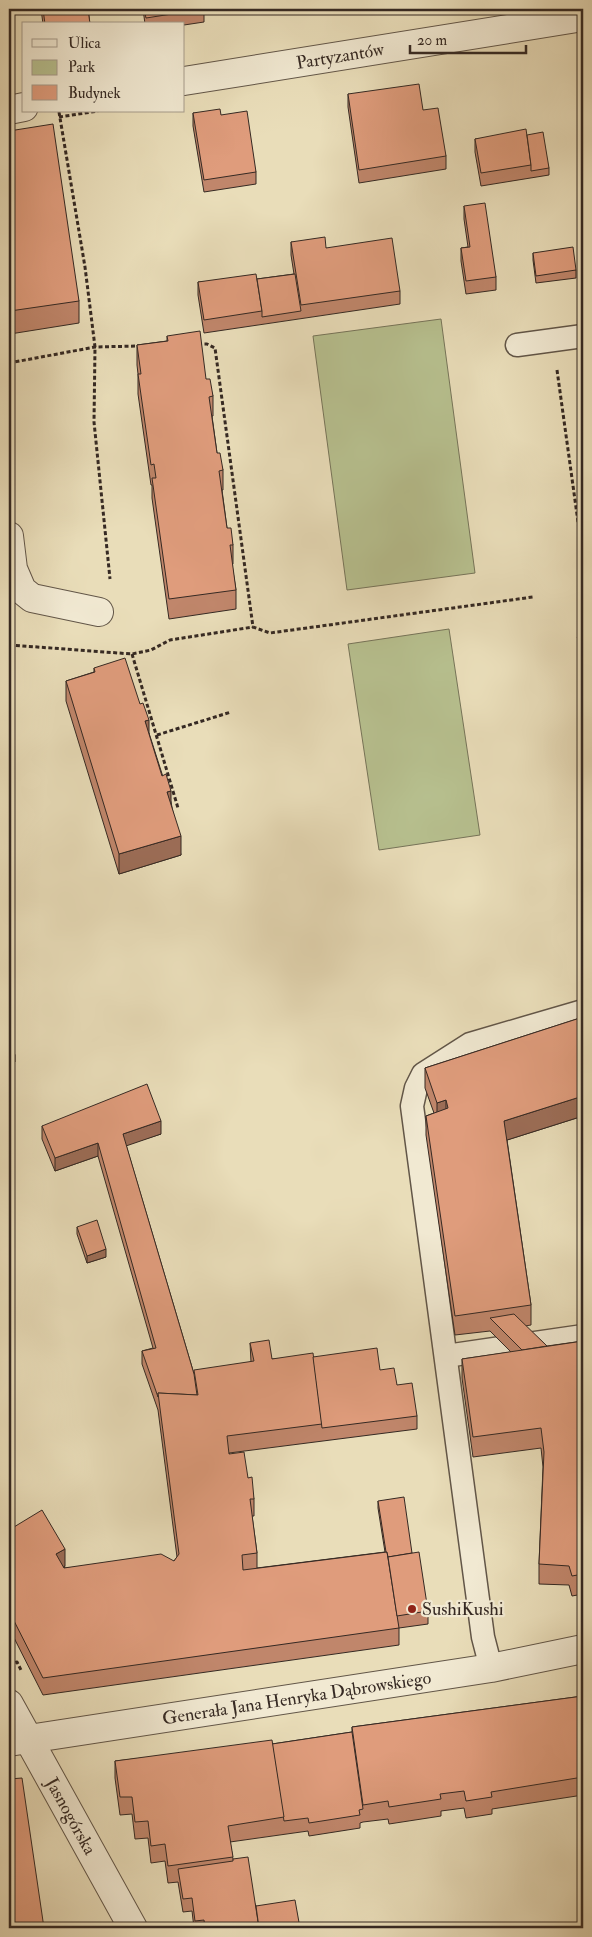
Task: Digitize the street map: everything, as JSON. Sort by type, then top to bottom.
[{"type":"street","name":"Partyzantów","points":[[185,81],[583,17]]},
{"type":"street","points":[[9,110],[22,107]]},
{"type":"street","points":[[9,536],[14,569],[22,590],[32,598],[99,612]]},
{"type":"street","name":"Generała Jana Henryka Dąbrowskiego","points":[[19,1740],[491,1668],[583,1650]]},
{"type":"street","name":"Jasnogórska","points":[[9,1704],[19,1740],[133,1928]]},
{"type":"lane","points":[[517,345],[583,336]]},
{"type":"lane","points":[[491,1668],[481,1627],[412,1106],[416,1088],[423,1074],[470,1044],[583,1011]]},
{"type":"lane","points":[[446,1356],[583,1336]]},
{"type":"path","points":[[59,112],[85,267],[95,347],[94,422],[111,587]]},
{"type":"path","points":[[553,340],[583,558]]},
{"type":"path","points":[[189,344],[207,344],[215,348],[253,627]]},
{"type":"path","points":[[9,363],[95,347],[142,346]]},
{"type":"path","points":[[9,638],[10,645],[132,654],[151,650],[170,640],[253,627],[270,634],[533,596]]},
{"type":"path","points":[[583,625],[578,635],[583,667]]},
{"type":"path","points":[[132,654],[178,808]]},
{"type":"path","points":[[156,735],[231,712]]},
{"type":"path","points":[[9,1664],[17,1662],[26,1679]]},
{"type":"green space","points":[[441,319],[475,573],[347,590],[313,336]]},
{"type":"green space","points":[[449,629],[480,835],[379,850],[348,644]]},
{"type":"building","points":[[43,9],[88,9],[90,22],[45,22]]},
{"type":"building","points":[[144,9],[204,9],[146,18]]},
{"type":"building","points":[[419,84],[423,110],[438,108],[446,156],[359,170],[348,94]]},
{"type":"building","points":[[220,109],[221,115],[247,111],[256,172],[204,180],[193,113]]},
{"type":"building","points":[[53,124],[79,301],[10,311],[9,131]]},
{"type":"building","points":[[526,129],[531,165],[481,173],[475,139]]},
{"type":"building","points":[[543,132],[549,168],[531,171],[527,135]]},
{"type":"building","points":[[485,203],[496,277],[466,281],[461,248],[470,247],[464,206]]},
{"type":"building","points":[[325,237],[326,248],[392,238],[400,291],[301,305],[291,242]]},
{"type":"building","points":[[573,247],[576,270],[536,276],[533,253]]},
{"type":"building","points":[[256,274],[262,311],[204,320],[198,282]]},
{"type":"building","points":[[295,274],[301,311],[262,317],[257,279]]},
{"type":"building","points":[[200,331],[206,379],[210,379],[213,396],[209,397],[217,453],[220,453],[223,470],[219,471],[227,528],[231,528],[233,545],[230,545],[236,590],[169,599],[152,478],[156,478],[154,464],[151,465],[138,374],[141,374],[137,345],[168,341],[167,336]]},
{"type":"building","points":[[581,351],[583,351],[583,369]]},
{"type":"building","points":[[125,658],[140,704],[143,703],[149,720],[145,721],[162,776],[166,774],[171,791],[167,792],[181,836],[119,854],[66,681],[95,672],[94,668]]},
{"type":"building","points":[[583,1017],[583,1096],[504,1121],[531,1305],[455,1316],[426,1116],[448,1108],[446,1100],[437,1103],[425,1068]]},
{"type":"building","points":[[9,1038],[15,1055],[9,1058]]},
{"type":"building","points":[[147,1084],[161,1121],[123,1134],[194,1374],[197,1395],[158,1393],[158,1397],[142,1351],[156,1348],[98,1143],[55,1158],[42,1126]]},
{"type":"building","points":[[97,1220],[106,1249],[87,1256],[77,1227]]},
{"type":"building","points":[[514,1314],[547,1346],[522,1350],[490,1318]]},
{"type":"building","points":[[269,1340],[272,1359],[313,1353],[322,1424],[227,1436],[229,1454],[244,1452],[248,1478],[252,1477],[254,1499],[250,1499],[257,1553],[242,1555],[243,1570],[387,1552],[399,1628],[43,1678],[9,1611],[9,1530],[42,1510],[65,1549],[56,1554],[64,1568],[161,1554],[174,1561],[179,1554],[158,1393],[198,1395],[194,1370],[254,1361],[250,1343]]},
{"type":"building","points":[[583,1341],[583,1574],[572,1576],[569,1566],[539,1564],[544,1452],[541,1428],[473,1437],[462,1359]]},
{"type":"building","points":[[377,1348],[380,1370],[394,1368],[397,1385],[412,1383],[417,1416],[322,1428],[313,1357]]},
{"type":"building","points":[[404,1497],[412,1553],[388,1557],[378,1501]]},
{"type":"building","points":[[419,1552],[428,1611],[397,1616],[388,1557]]},
{"type":"building","points":[[583,1696],[583,1777],[491,1792],[492,1797],[466,1801],[464,1791],[440,1794],[441,1799],[389,1807],[388,1801],[363,1805],[352,1727]]},
{"type":"building","points":[[352,1732],[363,1809],[359,1810],[360,1815],[309,1823],[308,1818],[284,1821],[272,1744]]},
{"type":"building","points":[[272,1740],[284,1817],[228,1826],[233,1857],[168,1866],[165,1844],[151,1846],[148,1821],[135,1822],[132,1797],[120,1797],[115,1761]]},
{"type":"building","points":[[22,1778],[44,1928],[9,1928],[9,1779]]},
{"type":"building","points":[[248,1857],[259,1928],[205,1928],[204,1920],[195,1921],[192,1898],[183,1899],[178,1869]]},
{"type":"building","points":[[295,1900],[300,1928],[259,1928],[256,1906]]},
{"type":"place","name":"SushiKushi","points":[[412,1609]]}]
